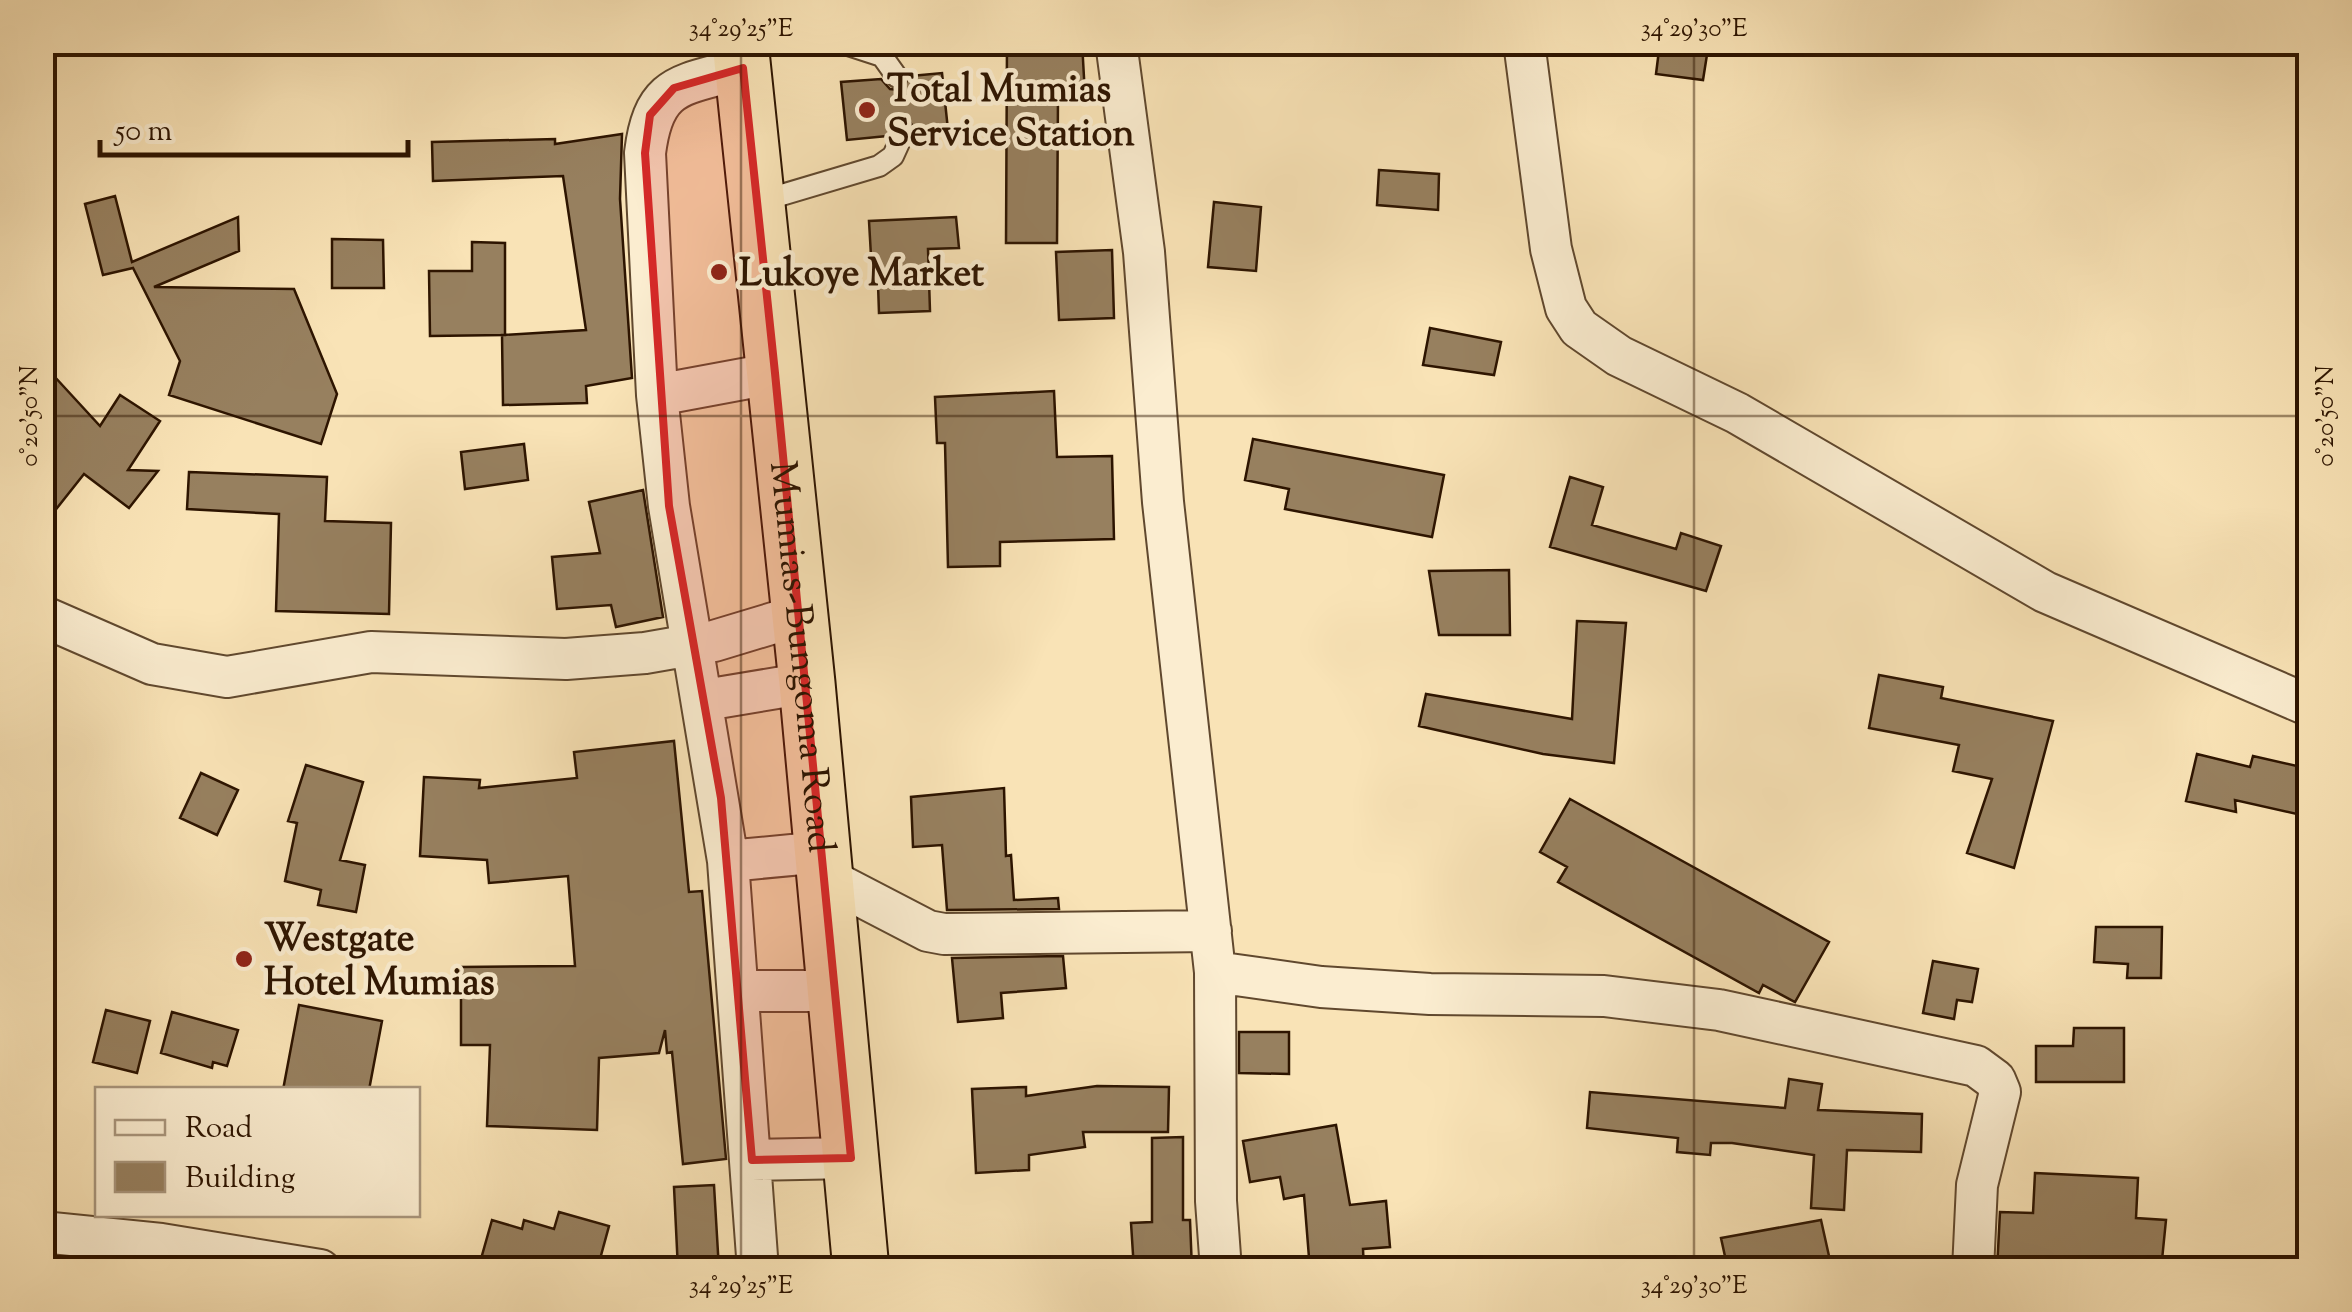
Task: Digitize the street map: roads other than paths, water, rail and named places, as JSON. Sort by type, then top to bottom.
[{"type":"highway","name":"Mumias-Bungoma Road","points":[[742,55],[825,865],[861,1270]]},
{"type":"street","points":[[1116,42],[1144,252],[1163,502],[1215,972],[1215,1165],[1221,1270]]},
{"type":"street","points":[[1524,42],[1550,249],[1566,308],[1579,328],[1619,356],[1737,413],[2045,592],[2310,706]]},
{"type":"street","points":[[742,55],[674,88],[650,115],[645,153],[658,394],[669,506],[705,700],[728,860],[758,1270]]},
{"type":"street","points":[[658,394],[776,373]]},
{"type":"street","points":[[42,616],[152,664],[227,677],[371,652],[566,659],[645,654],[800,614]]},
{"type":"street","points":[[705,700],[807,683]]},
{"type":"street","points":[[728,860],[825,865],[928,931],[944,934],[1211,931]]},
{"type":"street","points":[[1215,972],[1322,987],[1430,994],[1604,996],[1718,1010],[1966,1062],[1989,1074],[2000,1092],[1977,1185],[1973,1270]]},
{"type":"street","points":[[738,991],[836,991]]},
{"type":"street","points":[[752,1160],[851,1158]]},
{"type":"street","points":[[42,1232],[162,1244],[320,1270]]},
{"type":"lane","points":[[840,42],[882,56],[898,77]]},
{"type":"lane","points":[[758,202],[879,166],[894,156],[903,134]]},
{"type":"place","name":"Total Mumias Service Station","points":[[867,110]]},
{"type":"place","name":"Lukoye Market","points":[[719,272]]},
{"type":"place","name":"Westgate Hotel Mumias","points":[[244,959]]}]
